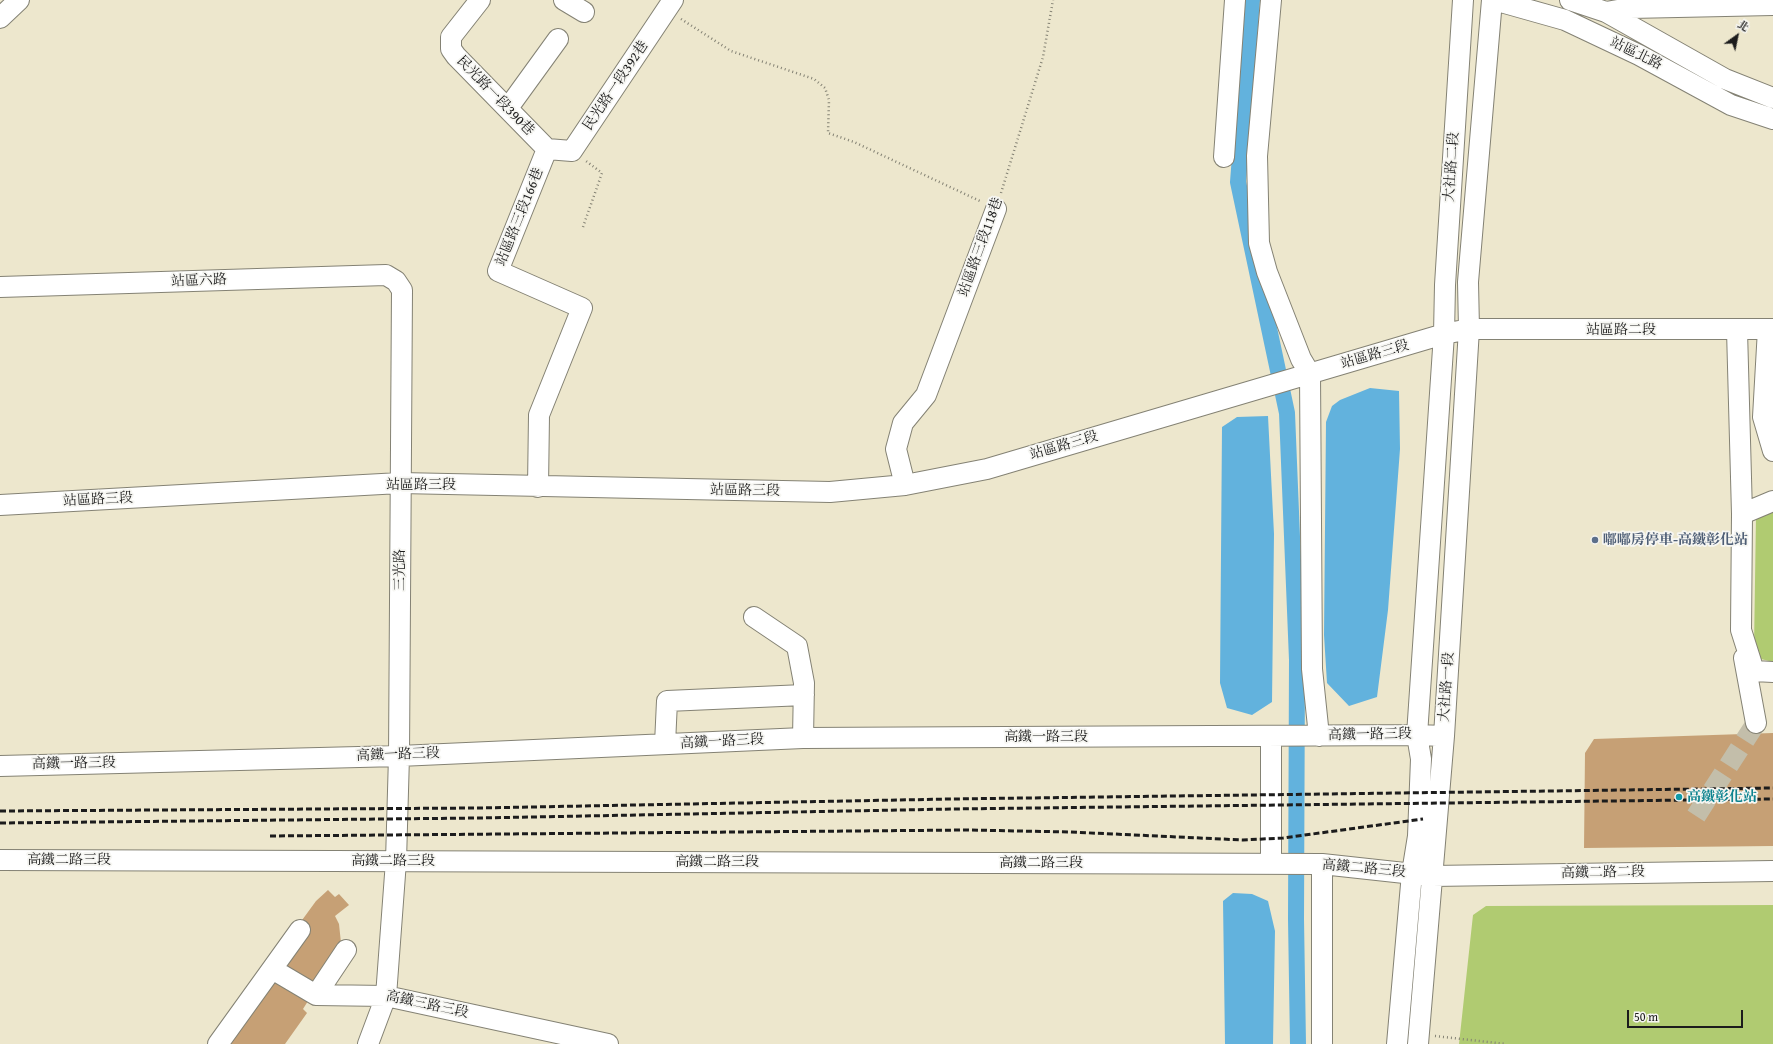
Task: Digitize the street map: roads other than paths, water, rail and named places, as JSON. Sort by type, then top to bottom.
[{"type":"street","points":[[0,18],[19,0]]},
{"type":"street","name":"民光路一段390巷","points":[[480,0],[451,37],[451,49],[456,56],[547,149]]},
{"type":"street","points":[[564,0],[584,12]]},
{"type":"street","points":[[1224,157],[1235,0]]},
{"type":"street","points":[[1271,0],[1256,156],[1259,243],[1267,272],[1298,352],[1310,374],[1312,669],[1319,736]]},
{"type":"street","name":"大社路二段","points":[[1444,334],[1445,285],[1463,0]]},
{"type":"street","name":"大社路二段","points":[[1469,329],[1468,282],[1493,0]]},
{"type":"street","name":"站區北路","points":[[1493,0],[1564,20],[1639,54],[1730,105],[1773,119]]},
{"type":"street","name":"站區北路","points":[[1570,0],[1606,12],[1725,79],[1773,98]]},
{"type":"street","name":"民光路一段392巷","points":[[547,149],[572,151],[670,5]]},
{"type":"street","points":[[1606,12],[1630,8],[1773,5]]},
{"type":"street","points":[[508,108],[558,39]]},
{"type":"street","name":"站區路三段166巷","points":[[538,487],[539,415],[582,308],[498,271],[547,149]]},
{"type":"street","name":"站區路三段118巷","points":[[905,485],[896,449],[903,423],[926,395],[996,209]]},
{"type":"street","name":"站區六路","points":[[0,287],[386,275],[396,280]]},
{"type":"street","name":"三光路","points":[[368,1044],[386,996],[396,861],[399,756],[402,290],[396,280]]},
{"type":"street","name":"站區路三段","points":[[0,505],[400,484],[830,492],[905,485],[988,469],[1444,334],[1469,329]]},
{"type":"street","name":"大社路一段","points":[[1418,1039],[1444,736],[1469,329]]},
{"type":"street","name":"站區路二段","points":[[1469,329],[1770,329]]},
{"type":"street","points":[[1770,329],[1763,417],[1773,451]]},
{"type":"street","points":[[1738,330],[1742,514],[1741,630],[1746,675],[1756,723]]},
{"type":"street","name":"大社路一段","points":[[1397,1044],[1412,873],[1418,836],[1421,759],[1417,735],[1444,334]]},
{"type":"street","points":[[1742,514],[1773,501]]},
{"type":"street","points":[[754,617],[797,646],[804,683],[804,738]]},
{"type":"street","points":[[1741,630],[1754,671],[1773,672]]},
{"type":"street","points":[[666,744],[667,701],[804,695]]},
{"type":"street","points":[[1271,736],[1271,864]]},
{"type":"street","name":"高鐵一路三段","points":[[0,766],[399,756],[804,738],[1444,736]]},
{"type":"street","name":"高鐵二路三段","points":[[0,860],[1322,864],[1432,876]]},
{"type":"street","points":[[1322,864],[1322,1044]]},
{"type":"street","name":"高鐵二路二段","points":[[1432,876],[1773,871]]},
{"type":"street","points":[[218,1044],[300,930]]},
{"type":"street","points":[[316,995],[346,950]]},
{"type":"street","name":"高鐵三路三段","points":[[272,969],[316,995],[386,996],[608,1044]]},
{"type":"water","points":[[1370,388],[1399,391],[1400,449],[1388,610],[1377,697],[1349,706],[1327,683],[1324,635],[1326,422],[1332,406],[1340,400]]},
{"type":"water","points":[[1268,416],[1274,534],[1272,702],[1252,715],[1227,708],[1220,683],[1222,427],[1237,417]]},
{"type":"water","points":[[1233,893],[1252,894],[1268,901],[1275,931],[1273,1044],[1225,1044],[1223,901]]},
{"type":"waterway","points":[[1252,0],[1238,182],[1287,413],[1297,660],[1296,919],[1298,1044]]},
{"type":"tunnel","points":[[1696,816],[1756,723]]},
{"type":"railway","points":[[0,811],[478,808],[951,799],[1773,788]]},
{"type":"railway","points":[[0,823],[479,818],[952,809],[1773,799]]},
{"type":"railway","points":[[270,836],[968,830],[1070,832],[1243,840],[1283,838],[1423,819]]},
{"type":"place","name":"嘟嘟房停車-高鐵彰化站","points":[[1595,540]]},
{"type":"place","name":"高鐵彰化站","points":[[1679,797]]}]
